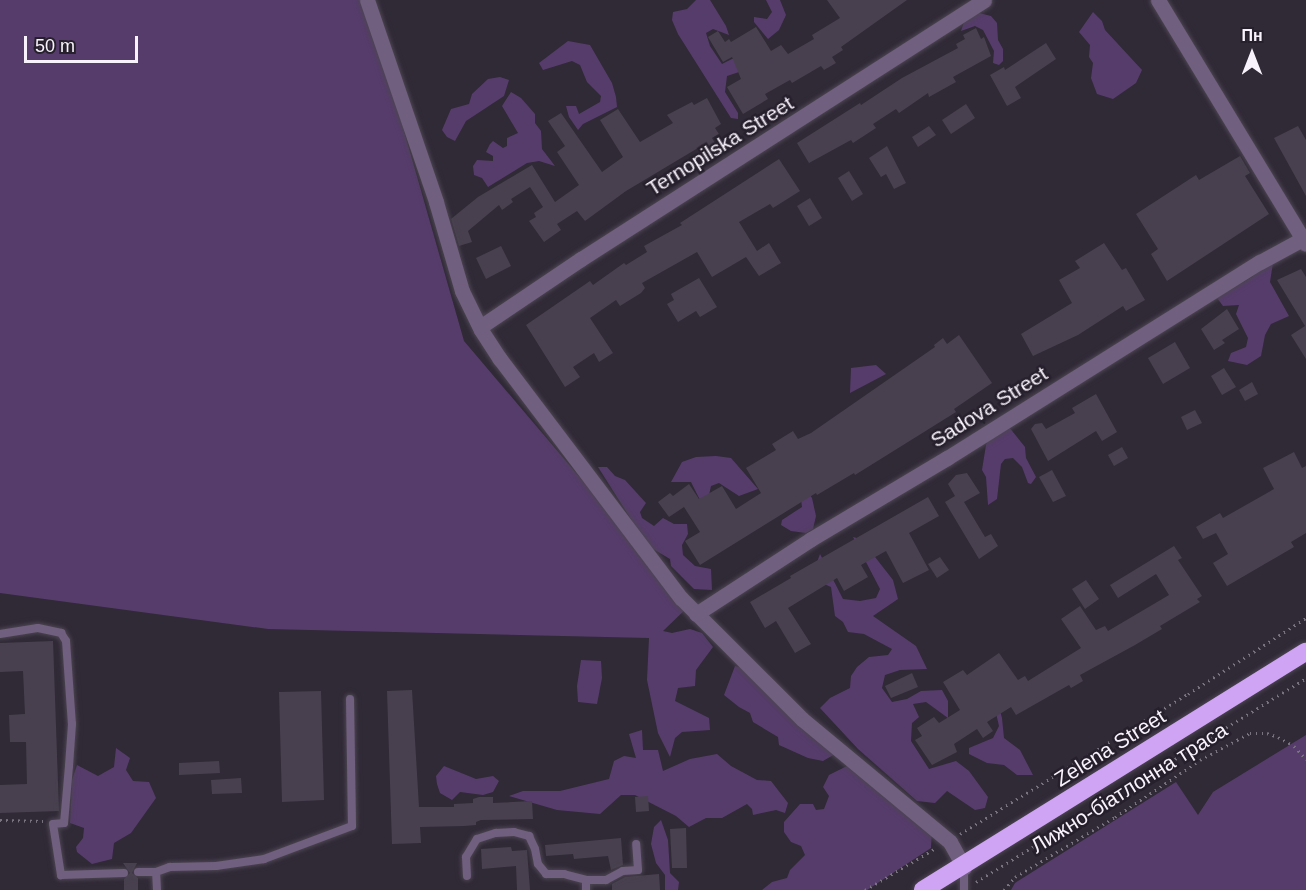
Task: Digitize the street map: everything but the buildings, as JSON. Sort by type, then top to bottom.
[{"type":"highway","name":"Zelena Street","points":[[930,886],[964,867],[1306,652]]},
{"type":"street","points":[[367,0],[425,170],[462,291],[480,327],[500,359],[696,614],[802,719],[950,842],[964,867]]},
{"type":"street","name":"Ternopilska Street","points":[[480,327],[580,259],[984,0]]},
{"type":"street","points":[[1158,0],[1305,240]]},
{"type":"street","name":"Sadova Street","points":[[696,614],[811,539],[947,458],[1260,262],[1305,240]]},
{"type":"lane","points":[[0,634],[38,628],[61,633],[66,641],[72,724],[64,823],[53,824],[62,875],[124,873]]},
{"type":"lane","points":[[138,872],[156,872],[170,867],[216,866],[264,859],[352,826],[350,699]]},
{"type":"lane","points":[[467,876],[466,857],[477,839],[496,834],[514,832],[528,836],[536,849],[538,864],[546,874],[564,874],[586,880],[606,880],[623,871],[638,870],[636,844]]},
{"type":"lane","points":[[964,867],[964,890]]},
{"type":"lane","points":[[156,872],[157,890]]},
{"type":"lane","points":[[586,880],[586,890]]},
{"type":"path","points":[[866,890],[950,842],[1306,618]]},
{"type":"path","points":[[964,890],[1306,678]]},
{"type":"path","name":"Лижно-біатлонна траса","points":[[1004,890],[1015,877],[1115,817],[1200,760],[1250,733],[1267,733],[1278,737],[1294,746],[1306,759]]},
{"type":"path","points":[[0,820],[39,819],[53,824]]},
{"type":"shaded area","points":[[0,0],[361,0],[382,54],[464,341],[689,606],[663,631],[672,633],[690,629],[702,633],[713,647],[696,670],[695,686],[678,688],[675,701],[709,718],[710,730],[682,732],[675,738],[670,757],[658,733],[647,680],[649,638],[268,629],[0,593]]},
{"type":"shaded area","points":[[696,0],[710,0],[726,26],[729,35],[713,29],[706,33],[710,46],[722,64],[732,59],[744,59],[742,71],[727,76],[725,92],[738,113],[738,119],[731,118],[678,34],[672,20],[673,12],[687,9]]},
{"type":"shaded area","points":[[766,0],[780,0],[786,15],[779,30],[768,39],[754,22],[754,17],[767,19],[772,12]]},
{"type":"shaded area","points":[[1093,12],[1102,21],[1105,30],[1142,70],[1136,83],[1113,99],[1097,94],[1091,78],[1093,63],[1089,57],[1090,45],[1079,32]]},
{"type":"shaded area","points":[[979,13],[991,16],[997,23],[998,40],[1003,49],[1003,61],[999,65],[993,63],[994,51],[983,30],[975,26],[961,31],[966,16]]},
{"type":"shaded area","points":[[568,41],[590,45],[612,83],[616,97],[617,107],[583,124],[578,130],[569,117],[566,106],[576,106],[579,114],[600,102],[601,96],[587,82],[580,65],[572,61],[543,70],[539,63]]},
{"type":"shaded area","points":[[500,77],[509,80],[504,96],[466,121],[455,141],[447,137],[442,130],[451,109],[469,104],[472,94],[488,79]]},
{"type":"shaded area","points":[[511,92],[521,98],[535,114],[535,123],[541,131],[542,149],[555,166],[539,161],[527,163],[488,187],[482,178],[474,175],[473,166],[477,160],[493,161],[493,156],[486,152],[493,141],[503,148],[507,146],[507,138],[518,133],[502,106]]},
{"type":"shaded area","points":[[1268,263],[1273,263],[1270,282],[1289,316],[1271,324],[1265,335],[1261,356],[1247,365],[1228,361],[1231,353],[1246,347],[1248,338],[1236,314],[1239,305],[1223,306],[1217,298],[1252,277]]},
{"type":"shaded area","points":[[876,365],[886,374],[850,393],[851,368]]},
{"type":"shaded area","points":[[1009,427],[1025,447],[1026,458],[1036,477],[1031,484],[1028,483],[1022,467],[1013,458],[1005,459],[1001,464],[997,499],[988,505],[986,477],[982,470],[986,445],[988,439]]},
{"type":"shaded area","points":[[696,457],[731,458],[758,489],[739,496],[719,483],[711,486],[709,495],[701,502],[691,482],[671,482],[682,462]]},
{"type":"shaded area","points":[[598,467],[607,467],[615,476],[625,480],[646,503],[640,512],[642,518],[654,526],[663,518],[674,524],[687,524],[688,534],[682,545],[683,555],[695,566],[711,569],[712,590],[694,589],[671,566],[670,559],[648,546]]},
{"type":"shaded area","points":[[807,491],[812,498],[816,516],[813,529],[806,533],[791,531],[781,525],[782,520],[802,507],[801,499]]},
{"type":"shaded area","points":[[853,537],[861,539],[893,580],[898,599],[873,616],[916,646],[927,669],[900,670],[885,675],[882,688],[892,702],[907,699],[921,691],[942,690],[948,701],[948,718],[926,702],[913,704],[919,717],[912,723],[911,741],[929,769],[956,761],[969,771],[988,797],[985,808],[975,810],[947,791],[935,803],[917,801],[858,749],[820,708],[830,698],[850,688],[851,676],[857,667],[869,657],[888,655],[892,649],[864,634],[848,632],[843,622],[835,616],[831,587],[822,583],[816,565],[820,554],[843,599],[860,601],[876,598],[880,589]]},
{"type":"shaded area","points":[[581,660],[601,661],[602,678],[597,704],[578,702],[577,686]]},
{"type":"shaded area","points":[[735,666],[746,669],[835,754],[823,761],[808,758],[779,745],[778,737],[753,722],[750,713],[724,695]]},
{"type":"shaded area","points":[[996,697],[1002,718],[1004,738],[1020,750],[1033,775],[1017,775],[1004,765],[987,763],[969,754],[969,748],[993,738],[999,726],[995,709]]},
{"type":"shaded area","points":[[642,730],[643,750],[658,750],[663,771],[690,759],[717,754],[731,766],[757,780],[771,781],[788,803],[785,813],[776,810],[753,815],[752,809],[747,804],[722,818],[706,818],[689,827],[676,816],[635,795],[621,795],[600,814],[557,810],[509,796],[523,791],[560,791],[609,779],[614,761],[624,756],[636,758],[629,734]]},
{"type":"shaded area","points":[[1306,735],[1306,890],[1011,890],[1015,883],[1176,782],[1198,815],[1213,792]]},
{"type":"shaded area","points":[[116,748],[130,758],[126,770],[133,781],[149,782],[156,798],[131,833],[114,843],[112,859],[92,864],[77,852],[76,847],[83,838],[84,828],[70,823],[72,780],[77,765],[98,776],[114,767]]},
{"type":"shaded area","points":[[851,764],[932,829],[931,848],[867,890],[762,890],[772,882],[787,878],[790,870],[805,855],[801,846],[791,842],[784,832],[784,822],[800,804],[813,804],[816,810],[824,809],[829,796],[823,787],[829,775]]},
{"type":"shaded area","points":[[444,766],[476,779],[493,776],[499,781],[493,792],[483,795],[460,792],[452,800],[440,793],[437,784],[436,776]]},
{"type":"shaded area","points":[[661,820],[668,840],[670,873],[679,882],[678,890],[665,890],[665,875],[656,863],[651,844],[654,827]]}]
